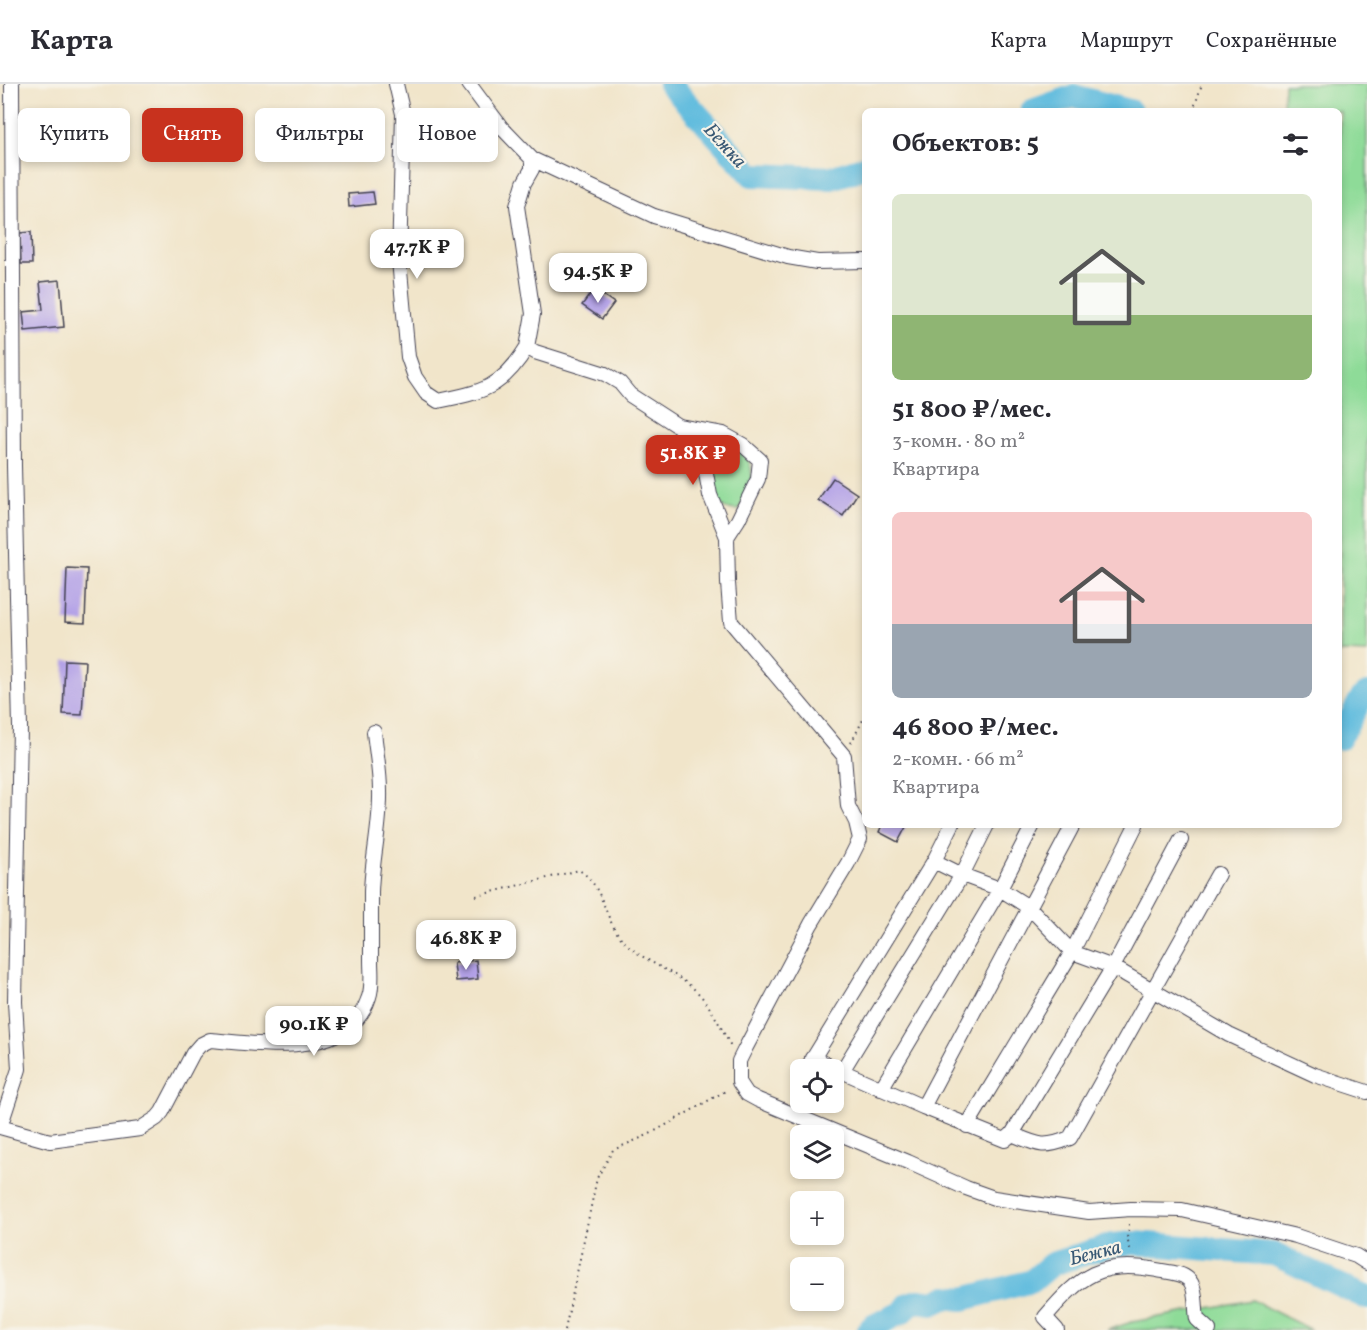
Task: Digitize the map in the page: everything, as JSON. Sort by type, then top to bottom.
[{"type":"street","points":[[12,84],[7,467],[20,727],[15,1002],[19,1069],[0,1127],[50,1141],[140,1129],[162,1112],[193,1053],[200,1045],[210,1040],[279,1046],[302,1044],[323,1039],[352,1024],[366,1004],[372,980],[371,889],[380,792],[374,732]]},
{"type":"street","points":[[396,84],[403,114],[399,260],[408,357],[415,377],[426,393],[438,401],[476,393],[494,385],[515,366],[526,347],[533,314],[517,206],[524,183],[532,169],[532,159]]},
{"type":"street","points":[[469,84],[501,126],[532,159],[654,216],[788,257],[817,262],[862,261]]},
{"type":"street","points":[[526,347],[535,352],[605,374],[620,383],[630,395],[678,426],[723,434],[743,445],[760,460],[758,479],[727,537]]},
{"type":"street","points":[[678,426],[705,468],[710,495],[727,537],[731,622],[844,756],[848,806],[856,822],[860,839],[848,864],[811,924],[739,1060],[739,1082],[747,1094],[994,1198],[1089,1212],[1131,1209],[1182,1210],[1296,1236],[1356,1256],[1367,1263]]},
{"type":"street","points":[[812,1059],[934,861],[950,828]]},
{"type":"street","points":[[844,1068],[962,875],[986,828]]},
{"type":"street","points":[[881,1089],[1000,889],[1031,828]]},
{"type":"street","points":[[923,1107],[1071,828]]},
{"type":"street","points":[[967,1126],[1072,952],[1134,828]]},
{"type":"street","points":[[844,1072],[967,1126],[1005,1140],[1012,1134],[1113,966],[1181,840]]},
{"type":"street","points":[[934,861],[962,875],[1000,889],[1030,908],[1072,952],[1113,966],[1240,1040],[1315,1075],[1367,1092]]},
{"type":"street","points":[[1012,1134],[1037,1145],[1052,1145],[1070,1138],[1218,874]]},
{"type":"street","points":[[1057,1330],[1045,1317],[1075,1284],[1095,1272],[1134,1265],[1188,1278],[1193,1286],[1197,1319],[1209,1330]]},
{"type":"path","points":[[1194,108],[1203,84]]},
{"type":"path","points":[[708,480],[743,445]]},
{"type":"path","points":[[844,756],[862,722]]},
{"type":"path","points":[[476,896],[579,870],[585,873],[591,879],[609,920],[621,939],[638,953],[693,987],[739,1060]]},
{"type":"path","points":[[565,1330],[597,1178],[614,1150],[711,1101],[739,1082]]},
{"type":"path","points":[[1127,1238],[1129,1248]]},
{"type":"green space","points":[[1284,84],[1367,84],[1367,653],[1342,652],[1342,108],[1283,108]]},
{"type":"green space","points":[[702,433],[736,447],[748,461],[751,478],[739,510],[726,509],[718,502],[692,442]]},
{"type":"green space","points":[[1252,1300],[1311,1330],[1107,1330],[1132,1322]]},
{"type":"building","points":[[373,192],[375,204],[349,207],[348,194]]},
{"type":"building","points":[[31,232],[32,264],[21,264],[20,233]]},
{"type":"building","points":[[60,280],[64,327],[25,331],[23,312],[43,310],[40,282]]},
{"type":"building","points":[[594,289],[614,303],[602,319],[582,305]]},
{"type":"building","points":[[833,478],[857,494],[843,516],[818,500]]},
{"type":"building","points":[[67,568],[87,569],[85,623],[65,622]]},
{"type":"building","points":[[65,660],[85,661],[82,715],[63,714]]},
{"type":"building","points":[[881,828],[905,828],[898,842],[879,832]]},
{"type":"building","points":[[476,960],[478,979],[456,981],[454,963]]},
{"type":"waterway","name":"Бежка","points":[[670,84],[752,175],[831,178],[862,168]]},
{"type":"waterway","name":"Бежка","points":[[1040,108],[1074,96],[1119,108]]},
{"type":"waterway","name":"Бежка","points":[[1342,734],[1361,699],[1367,694]]},
{"type":"waterway","name":"Бежка","points":[[869,1330],[903,1312],[909,1304],[918,1301],[934,1303],[946,1297],[963,1299],[1032,1281],[1052,1264],[1112,1245],[1135,1243],[1274,1254],[1367,1298]]}]
